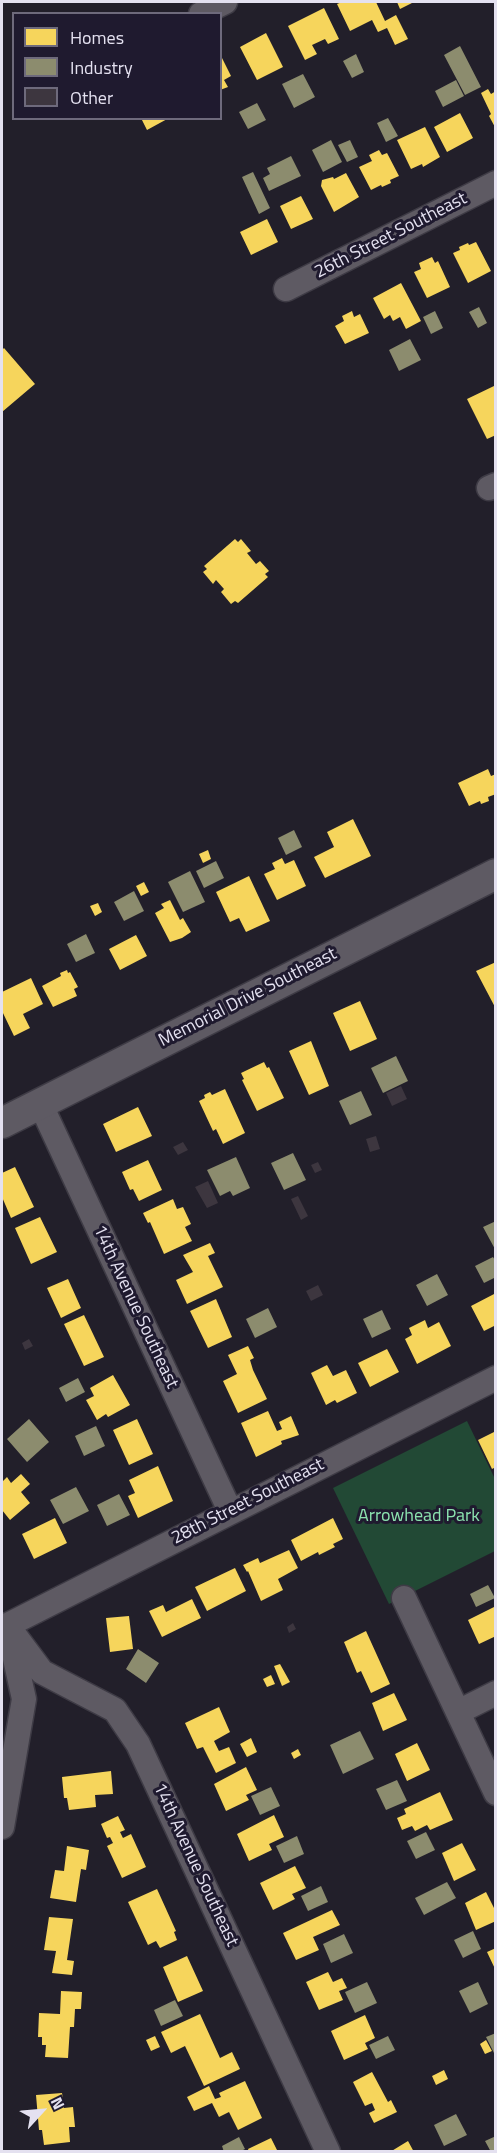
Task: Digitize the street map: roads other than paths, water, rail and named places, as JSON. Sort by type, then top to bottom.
[{"type":"street","points":[[205,12],[225,2]]},
{"type":"street","name":"26th Street Southeast","points":[[286,289],[495,183]]},
{"type":"street","name":"Memorial Drive Southeast","points":[[2,1123],[495,874]]},
{"type":"street","name":"14th Avenue Southeast","points":[[40,1103],[231,1511]]},
{"type":"street","name":"28th Street Southeast","points":[[3,1622],[231,1511],[495,1378]]},
{"type":"street","points":[[404,1598],[495,1793]]},
{"type":"street","points":[[2,1827],[24,1699],[3,1622]]},
{"type":"street","name":"14th Avenue Southeast","points":[[3,1622],[42,1672],[115,1710],[138,1744],[328,2151]]},
{"type":"street","points":[[458,1712],[495,1693]]},
{"type":"park label","name":"Arrowhead Park","points":[[419,1517]]}]
